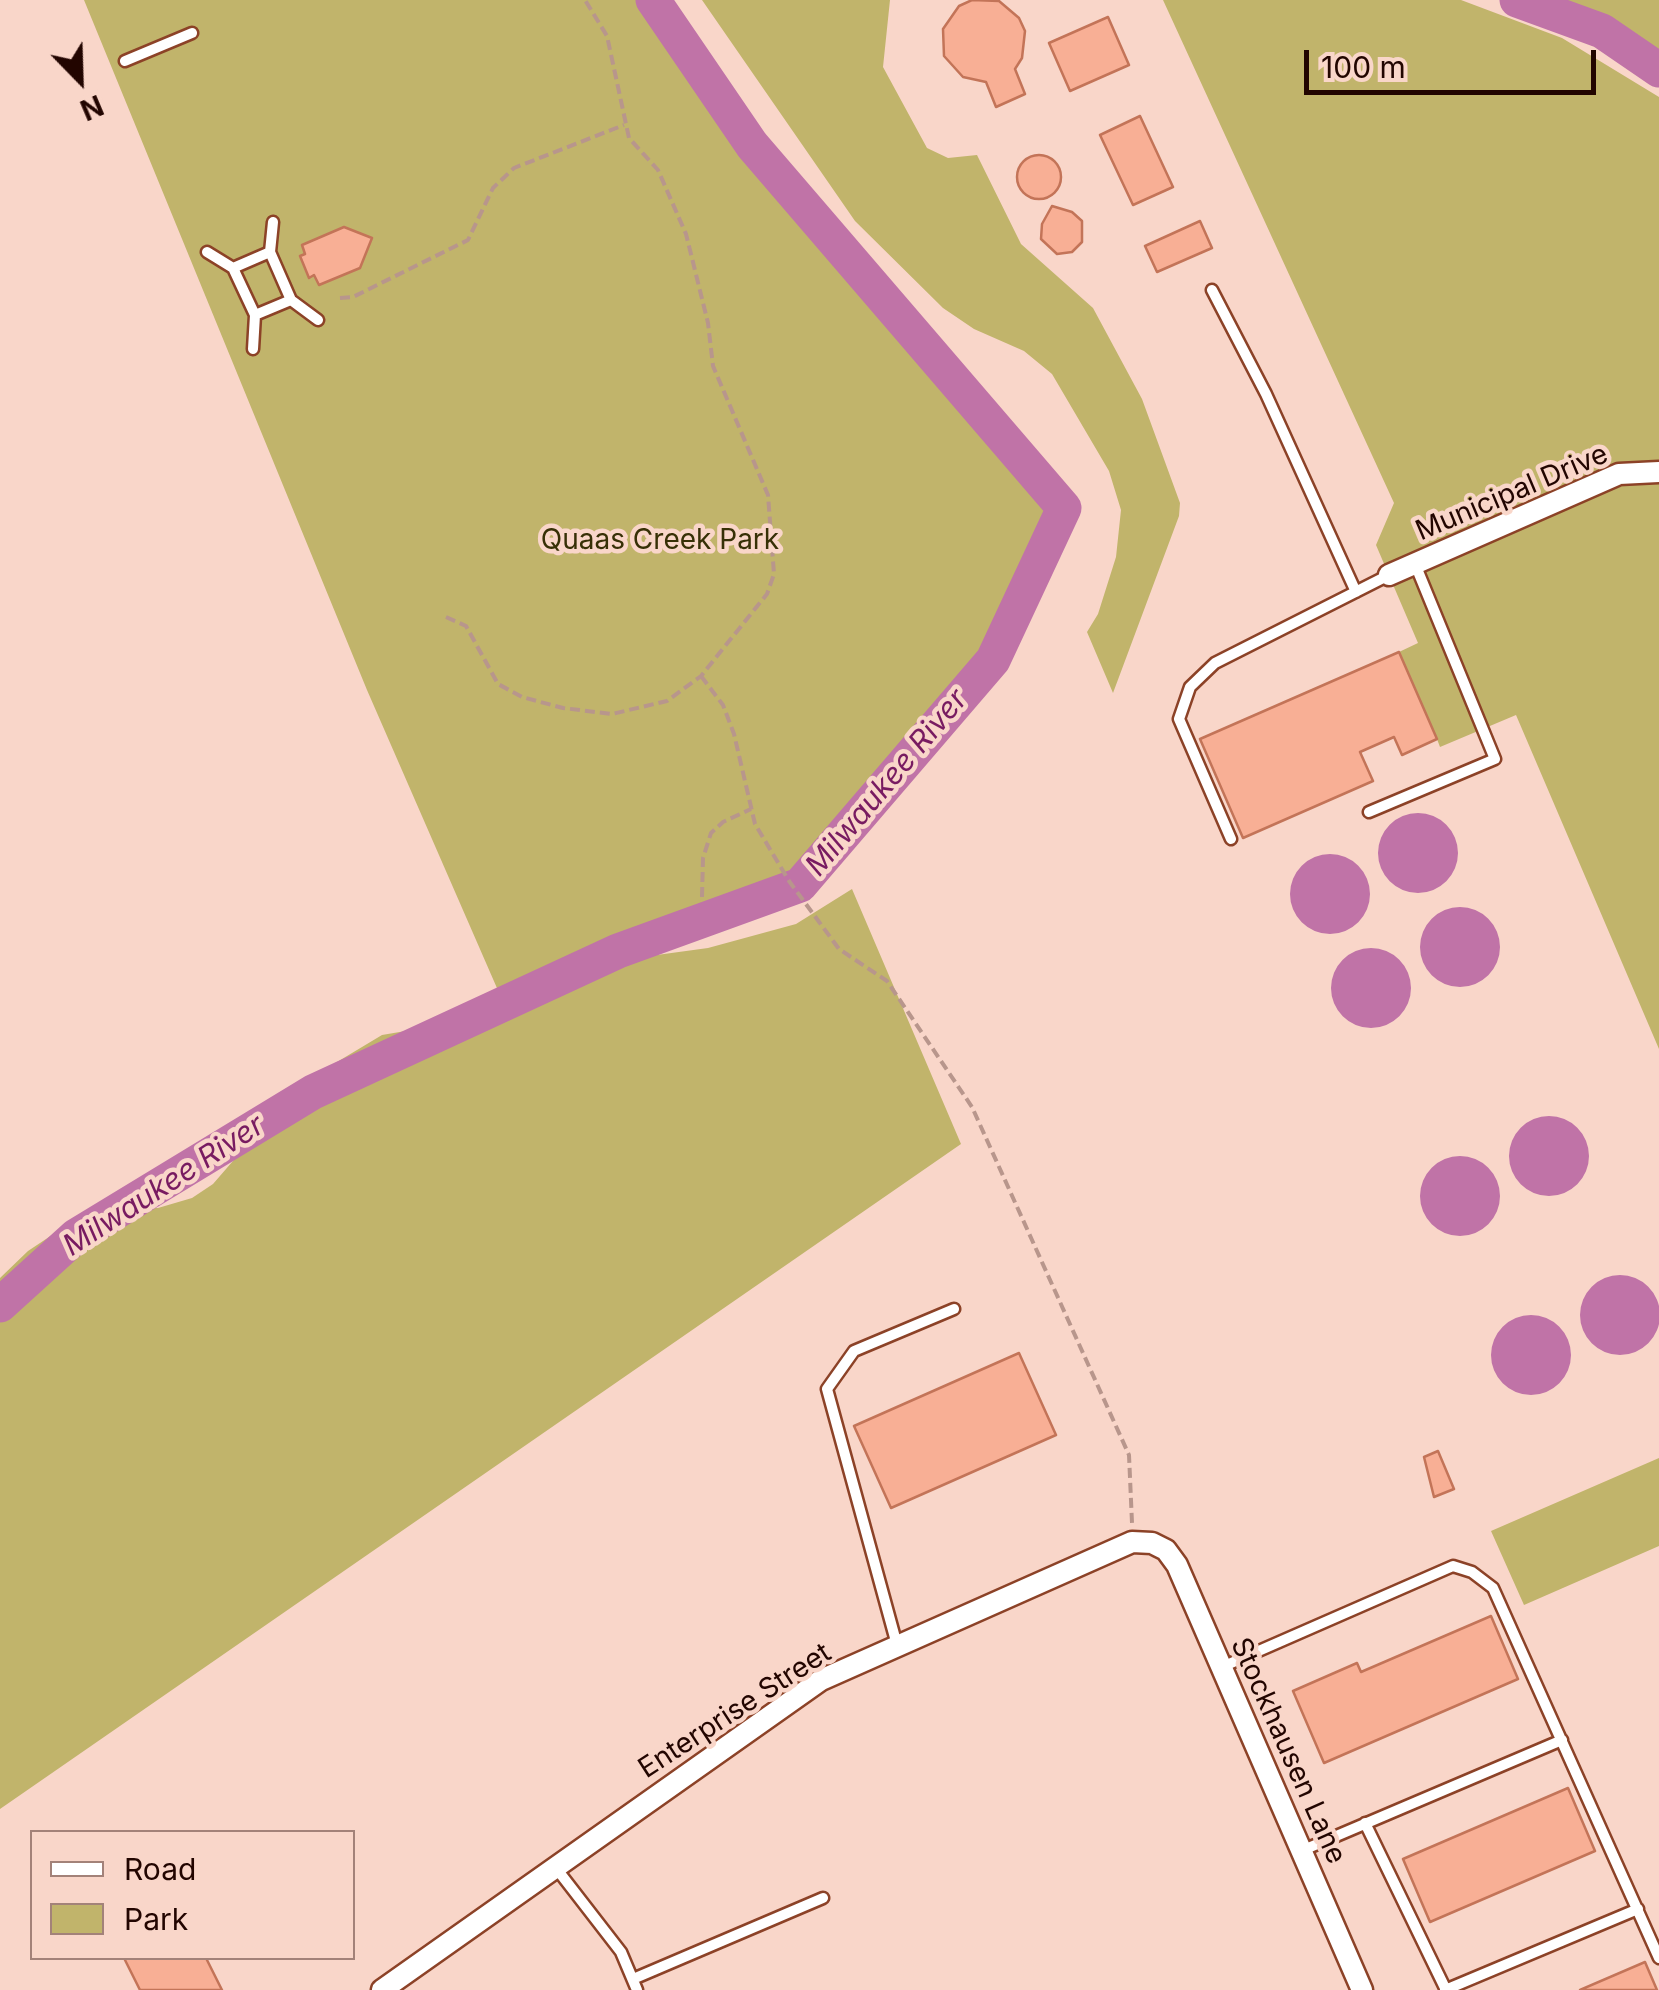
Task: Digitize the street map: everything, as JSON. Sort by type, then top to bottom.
[{"type":"street","name":"Municipal Drive","points":[[1389,576],[1619,474],[1659,472]]},
{"type":"street","name":"Enterprise Street","points":[[382,1990],[822,1680],[1142,1543]]},
{"type":"street","name":"Stockhausen Lane","points":[[1142,1543],[1166,1550],[1177,1565],[1362,1990]]},
{"type":"lane","points":[[125,62],[192,33]]},
{"type":"lane","points":[[274,222],[270,252],[291,300],[318,320]]},
{"type":"lane","points":[[207,252],[233,268],[255,315],[253,349]]},
{"type":"lane","points":[[233,268],[270,252]]},
{"type":"lane","points":[[1212,290],[1266,394],[1356,592]]},
{"type":"lane","points":[[255,315],[291,300]]},
{"type":"lane","points":[[1369,812],[1495,759],[1415,564]]},
{"type":"lane","points":[[1230,839],[1179,719],[1190,687],[1215,663],[1389,576]]},
{"type":"lane","points":[[897,1646],[826,1388],[854,1351],[954,1309]]},
{"type":"lane","points":[[1222,1667],[1453,1566],[1472,1572],[1493,1588],[1659,1958]]},
{"type":"lane","points":[[1302,1850],[1562,1740]]},
{"type":"lane","points":[[1365,1824],[1445,1990],[1638,1910]]},
{"type":"lane","points":[[555,1867],[621,1952],[635,1985],[824,1898]]},
{"type":"path","points":[[446,617],[466,626],[498,684],[563,708],[612,714],[666,700],[701,676],[767,594],[774,574],[768,495],[713,366],[708,323],[686,234],[658,170],[624,124],[618,69],[608,36],[585,0]]},
{"type":"path","points":[[340,298],[353,297],[468,240],[493,188],[514,168],[624,124]]},
{"type":"path","points":[[701,676],[723,705],[734,734],[750,809],[769,849],[819,926],[839,949],[887,981],[972,1107],[1129,1455],[1142,1543]]},
{"type":"path","points":[[702,896],[703,858],[711,833],[723,822],[750,809]]},
{"type":"green space","name":"Quaas Creek Park","points":[[84,0],[653,0],[752,145],[1064,508],[993,660],[800,885],[613,961],[708,948],[796,924],[852,889],[961,1144],[0,1809],[0,1278],[28,1251],[73,1221],[109,1209],[158,1208],[192,1198],[213,1184],[252,1139],[327,1068],[382,1035],[429,1027],[500,995],[367,690]]},
{"type":"green space","points":[[702,0],[890,0],[883,67],[927,148],[948,158],[977,155],[1021,244],[1093,308],[1142,399],[1180,503],[1179,516],[1113,693],[1087,632],[1098,614],[1116,557],[1121,510],[1109,471],[1052,374],[1024,351],[974,329],[943,308],[855,221]]},
{"type":"green space","points":[[1163,0],[1461,0],[1562,38],[1659,97],[1659,1049],[1516,715],[1440,747],[1399,652],[1418,643],[1376,545],[1394,503]]},
{"type":"green space","points":[[1517,0],[1659,0],[1659,70],[1602,31]]},
{"type":"green space","points":[[1659,1458],[1659,1546],[1524,1605],[1491,1531]]},
{"type":"shaded area","points":[[1410,813],[1426,813],[1447,824],[1458,853],[1447,882],[1426,893],[1410,893],[1396,887],[1384,875],[1378,861],[1378,845],[1384,831],[1396,819]]},
{"type":"shaded area","points":[[1322,854],[1338,854],[1359,865],[1370,894],[1359,923],[1338,934],[1322,934],[1308,928],[1296,916],[1290,902],[1290,886],[1296,872],[1308,860]]},
{"type":"shaded area","points":[[1452,907],[1468,907],[1489,918],[1500,947],[1489,976],[1468,987],[1452,987],[1438,981],[1426,969],[1420,955],[1420,939],[1426,925],[1438,913]]},
{"type":"shaded area","points":[[1363,948],[1379,948],[1400,959],[1411,988],[1400,1017],[1379,1028],[1363,1028],[1349,1022],[1337,1010],[1331,996],[1331,980],[1337,966],[1349,954]]},
{"type":"shaded area","points":[[1541,1116],[1557,1116],[1578,1127],[1589,1156],[1578,1185],[1557,1196],[1541,1196],[1527,1190],[1515,1178],[1509,1164],[1509,1148],[1515,1134],[1527,1122]]},
{"type":"shaded area","points":[[1452,1156],[1468,1156],[1489,1167],[1500,1196],[1489,1225],[1468,1236],[1452,1236],[1438,1230],[1426,1218],[1420,1204],[1420,1188],[1426,1174],[1438,1162]]},
{"type":"shaded area","points":[[1612,1275],[1628,1275],[1642,1281],[1654,1293],[1660,1315],[1654,1337],[1642,1349],[1628,1355],[1612,1355],[1598,1349],[1586,1337],[1580,1323],[1580,1307],[1586,1293],[1598,1281]]},
{"type":"shaded area","points":[[1523,1315],[1539,1315],[1560,1326],[1571,1355],[1560,1384],[1539,1395],[1523,1395],[1509,1389],[1497,1377],[1491,1363],[1491,1347],[1497,1333],[1509,1321]]},
{"type":"building","points":[[972,0],[999,1],[1019,18],[1025,31],[1022,58],[1015,69],[1025,94],[996,107],[986,82],[963,77],[944,56],[943,29],[959,6]]},
{"type":"building","points":[[1108,17],[1129,65],[1070,91],[1049,43]]},
{"type":"building","points":[[1140,116],[1173,187],[1133,205],[1100,135]]},
{"type":"building","points":[[1039,155],[1055,161],[1061,177],[1055,193],[1039,199],[1023,193],[1017,177],[1023,161]]},
{"type":"building","points":[[1052,206],[1072,212],[1082,221],[1082,242],[1072,252],[1057,254],[1041,239],[1042,224]]},
{"type":"building","points":[[1200,221],[1212,248],[1157,272],[1145,246]]},
{"type":"building","points":[[344,227],[372,238],[360,268],[319,285],[314,275],[309,278],[300,256],[305,254],[302,245]]},
{"type":"building","points":[[1399,652],[1437,739],[1402,755],[1394,737],[1360,752],[1373,781],[1243,838],[1200,739]]},
{"type":"building","points":[[1019,1353],[1056,1435],[891,1508],[854,1426]]},
{"type":"building","points":[[1438,1451],[1454,1489],[1434,1497],[1424,1457]]},
{"type":"building","points":[[1491,1616],[1518,1679],[1324,1763],[1293,1691],[1357,1663],[1361,1672]]},
{"type":"building","points":[[1568,1788],[1595,1851],[1430,1922],[1403,1859]]},
{"type":"building","points":[[125,1960],[207,1960],[222,1990],[140,1990]]},
{"type":"building","points":[[1645,1962],[1657,1990],[1580,1990]]},
{"type":"waterway","name":"Milwaukee River","points":[[0,1305],[76,1236],[313,1092],[618,951],[800,885],[993,660],[1064,508],[752,145],[653,0]]},
{"type":"waterway","name":"Milwaukee River","points":[[1517,0],[1602,31],[1659,70]]}]
